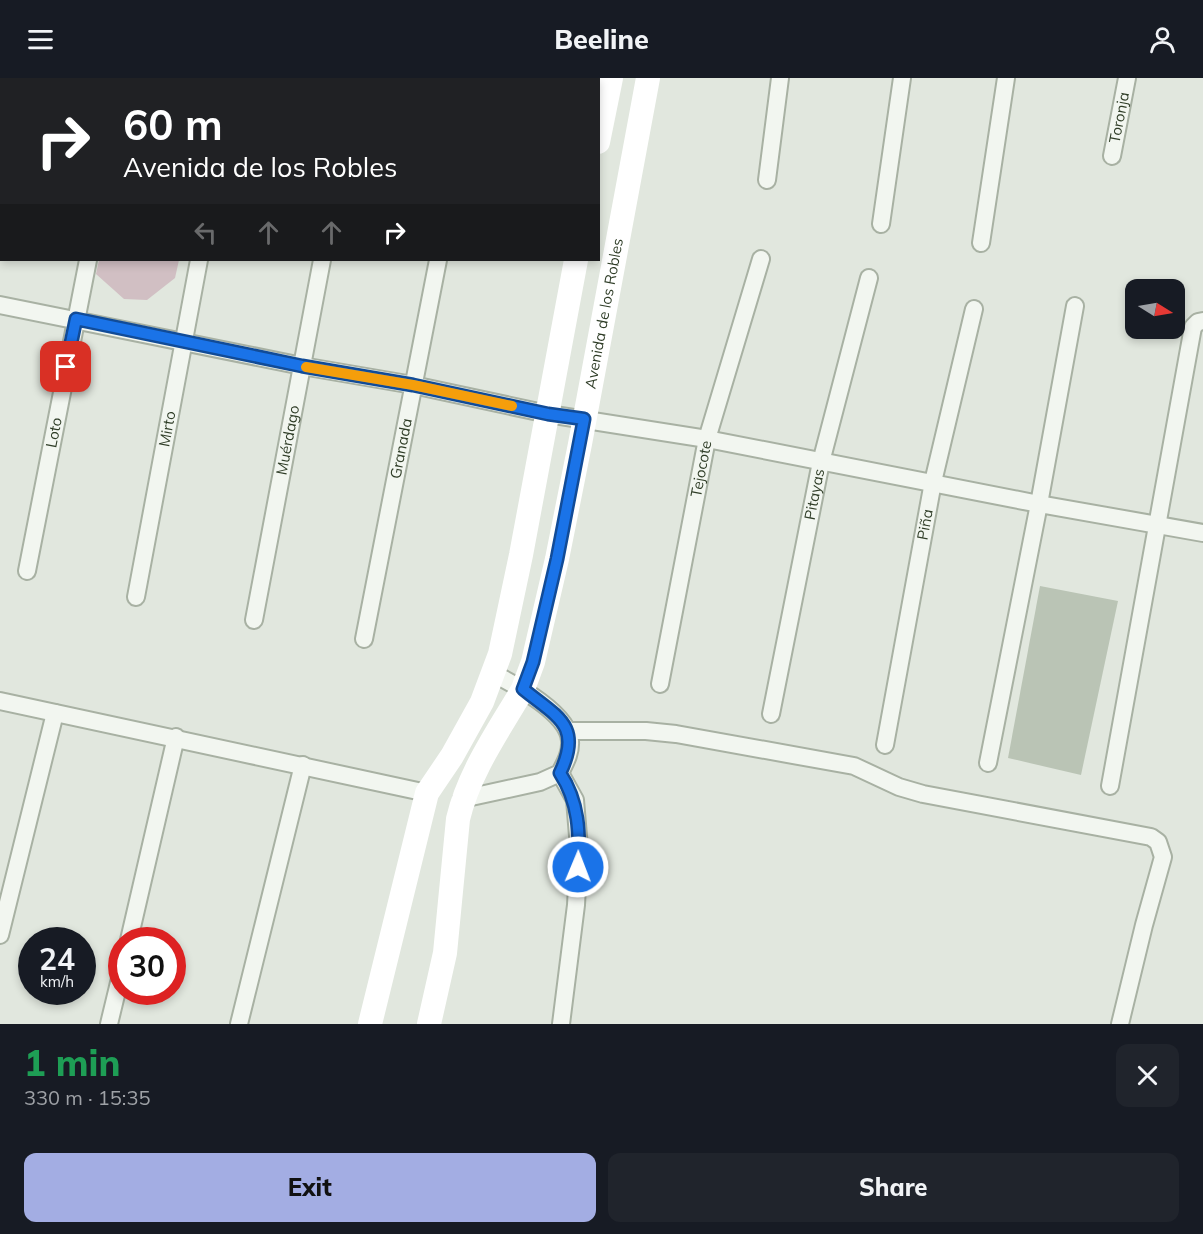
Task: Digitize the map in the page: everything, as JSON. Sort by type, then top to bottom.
[{"type":"street","points":[[600,132],[611,78]]},
{"type":"street","name":"Avenida de los Robles","points":[[429,1024],[445,953],[458,819],[462,800],[523,689],[533,662],[557,559],[648,78]]},
{"type":"street","points":[[767,180],[780,78]]},
{"type":"street","points":[[881,224],[902,78]]},
{"type":"street","points":[[981,243],[1006,78]]},
{"type":"street","name":"Toronja","points":[[1112,156],[1127,78]]},
{"type":"street","name":"Tejocote","points":[[660,684],[707,439],[761,259]]},
{"type":"street","name":"Loto","points":[[27,571],[88,261]]},
{"type":"street","name":"Mirto","points":[[136,597],[199,261]]},
{"type":"street","name":"Muérdago","points":[[254,620],[322,261]]},
{"type":"street","name":"Granada","points":[[364,639],[438,261]]},
{"type":"street","points":[[370,1024],[427,793],[468,729],[494,674],[521,555],[576,261]]},
{"type":"street","name":"Pitayas","points":[[771,714],[821,462],[869,278]]},
{"type":"street","points":[[0,305],[302,366],[413,385],[548,414],[707,439],[1039,504],[1203,533]]},
{"type":"street","points":[[988,763],[1075,306]]},
{"type":"street","name":"Piña","points":[[885,745],[933,482],[974,309]]},
{"type":"street","points":[[1110,786],[1193,327],[1203,321]]},
{"type":"street","points":[[462,800],[540,782],[560,773],[569,753],[568,731],[556,717],[523,689],[494,674]]},
{"type":"street","points":[[0,701],[176,737],[427,793]]},
{"type":"street","points":[[0,935],[55,713]]},
{"type":"street","points":[[568,731],[646,731],[676,734],[854,766],[899,787],[922,794],[1151,837],[1158,842],[1163,857],[1120,1024]]},
{"type":"street","points":[[132,927],[176,737]]},
{"type":"street","points":[[239,1024],[303,765]]},
{"type":"street","points":[[560,773],[575,800],[579,848],[576,904],[561,1024]]},
{"type":"street","points":[[109,1024],[114,1005]]},
{"type":"shaded area","points":[[99,261],[179,261],[175,278],[147,300],[124,299],[96,274]]},
{"type":"building","points":[[1040,586],[1118,601],[1081,775],[1008,758]]},
{"type":"slow traffic","points":[[306,367],[413,385],[512,406]]},
{"type":"route","points":[[66,367],[76,319],[302,366],[413,385],[548,414],[584,419],[557,559],[533,662],[523,689],[556,717],[568,731],[569,753],[560,773],[575,800],[579,848],[578,867]]}]
